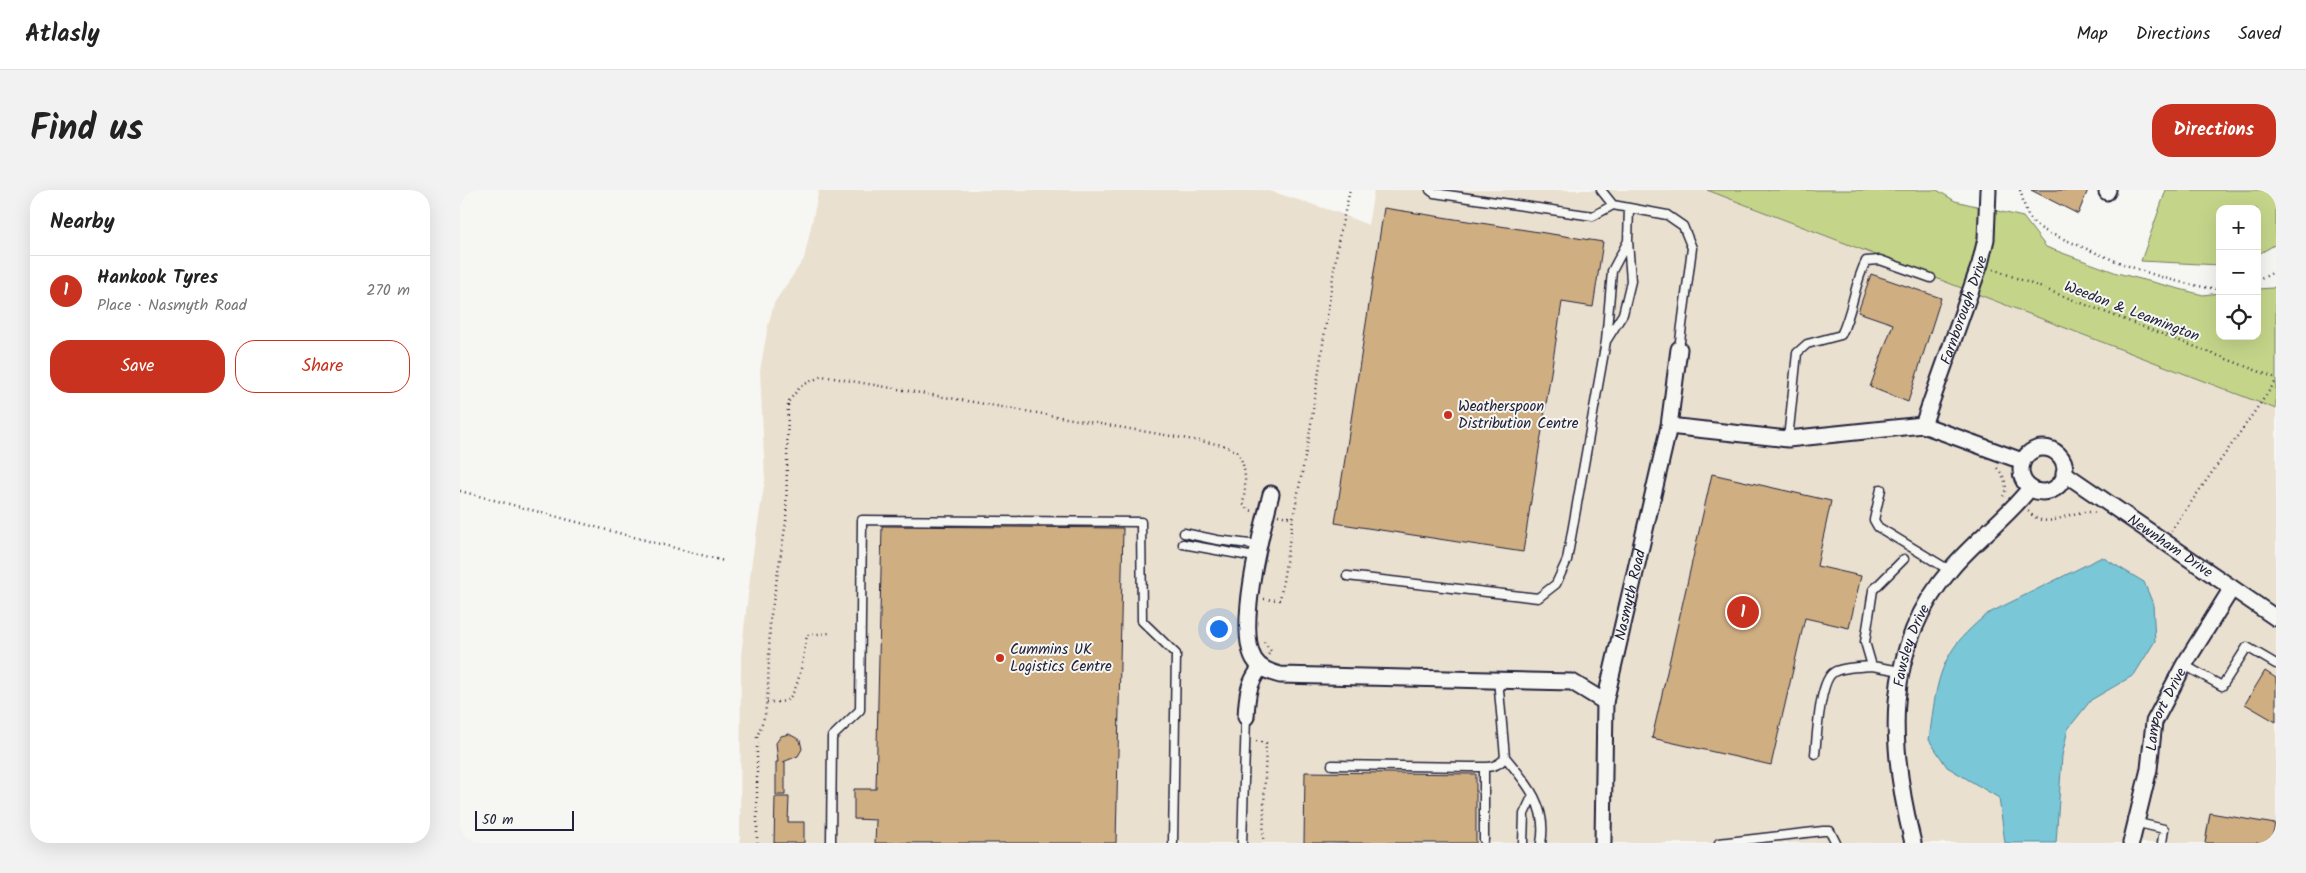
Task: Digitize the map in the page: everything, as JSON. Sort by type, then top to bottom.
[{"type":"street","name":"Farnborough Drive","points":[[1923,425],[1980,264],[1986,238],[1988,190]]},
{"type":"street","name":"Nasmyth Road","points":[[1603,843],[1605,702],[1669,426],[1679,348]]},
{"type":"street","points":[[1669,426],[1788,439],[1923,425],[2022,461]]},
{"type":"street","points":[[2035,449],[2053,450],[2060,456],[2064,464],[2062,480],[2051,490],[2044,491],[2030,488],[2021,476],[2022,461],[2028,453],[2035,449]]},
{"type":"street","name":"Newnham Drive","points":[[2064,473],[2276,618]]},
{"type":"street","name":"Fawsley Drive","points":[[1912,843],[1896,751],[1895,713],[1901,671],[1916,623],[1932,593],[1949,570],[1969,548],[2020,501],[2030,488]]},
{"type":"street","points":[[1270,494],[1257,551],[1247,631],[1250,650],[1255,661],[1261,667],[1280,675],[1572,682],[1605,702]]},
{"type":"street","name":"Lamport Drive","points":[[2131,843],[2134,822],[2149,769],[2154,722],[2184,665],[2232,588]]},
{"type":"street","points":[[1246,717],[1247,691],[1252,678],[1261,667]]},
{"type":"lane","points":[[1430,190],[1434,193],[1593,216],[1613,205],[1666,215],[1682,226],[1692,248],[1679,348]]},
{"type":"lane","points":[[1601,190],[1613,205]]},
{"type":"lane","points":[[1606,340],[1623,314],[1631,281],[1628,241],[1629,208]]},
{"type":"lane","points":[[1347,576],[1538,598],[1556,584],[1568,560],[1606,340],[1612,271],[1628,241]]},
{"type":"lane","points":[[1788,439],[1797,353],[1807,344],[1841,335],[1848,321],[1859,276],[1866,261],[1880,260],[1931,278]]},
{"type":"lane","points":[[1881,489],[1874,520],[1878,527],[1949,570]]},
{"type":"lane","points":[[831,843],[832,737],[860,710],[862,520],[1141,522],[1142,621],[1176,654],[1173,843]]},
{"type":"lane","points":[[1184,533],[1257,551]]},
{"type":"lane","points":[[1183,544],[1257,551]]},
{"type":"lane","points":[[1872,666],[1865,642],[1873,590],[1904,560]]},
{"type":"lane","points":[[2184,665],[2222,686],[2247,647],[2276,664]]},
{"type":"lane","points":[[1815,754],[1823,688],[1829,676],[1834,672],[1872,666],[1901,671]]},
{"type":"lane","points":[[1498,679],[1505,757],[1521,776],[1542,811],[1544,825],[1542,843]]},
{"type":"lane","points":[[1242,843],[1246,717]]},
{"type":"lane","points":[[1332,765],[1484,767],[1497,765],[1505,757]]},
{"type":"lane","points":[[1484,767],[1484,840]]},
{"type":"lane","points":[[1524,843],[1524,814],[1532,795]]},
{"type":"lane","points":[[2134,822],[2164,829],[2162,843]]},
{"type":"lane","points":[[1719,843],[1823,831],[1830,831],[1836,843]]},
{"type":"path","points":[[1263,606],[1264,598],[1280,600],[1339,237],[1350,190]]},
{"type":"path","points":[[2020,190],[2026,213],[2034,223],[2050,233],[2119,263],[2200,287],[2216,289]]},
{"type":"path","name":"Weedon & Leamington","points":[[1980,264],[2276,380]]},
{"type":"path","points":[[2261,279],[2276,271]]},
{"type":"path","points":[[2163,542],[2276,380]]},
{"type":"path","points":[[460,491],[724,561]]},
{"type":"path","points":[[2020,501],[2031,515],[2038,521],[2043,522],[2076,512],[2089,511],[2102,514]]},
{"type":"path","points":[[767,702],[784,702],[791,697],[801,668],[807,635],[811,633],[830,633]]},
{"type":"path","points":[[1261,667],[1271,651],[1264,643],[1262,633]]},
{"type":"path","points":[[1256,735],[1256,743],[1266,743],[1263,843]]},
{"type":"shaded area","points":[[819,190],[1267,190],[1339,213],[1368,225],[1374,190],[1707,190],[2276,409],[2276,843],[740,843],[741,656],[752,560],[765,480],[760,371],[774,303],[804,259]]},
{"type":"green space","points":[[1707,190],[1937,190],[1955,201],[2023,217],[2046,247],[2117,273],[2203,295],[2216,293],[2216,340],[2261,340],[2261,289],[2273,288],[2276,285],[2276,409]]},
{"type":"green space","points":[[2166,190],[2276,190],[2276,244],[2261,253],[2261,205],[2216,205],[2216,265],[2141,261]]},
{"type":"water","points":[[2102,557],[2144,582],[2153,604],[2155,641],[2134,675],[2091,700],[2068,729],[2062,756],[2056,843],[2005,843],[1999,798],[1947,767],[1929,740],[1935,696],[1941,674],[1953,648],[1987,614]]},
{"type":"building","points":[[2031,190],[2088,190],[2078,214]]},
{"type":"building","name":"Weatherspoon Distribution Centre","points":[[1384,208],[1603,242],[1593,307],[1562,302],[1523,552],[1335,523]]},
{"type":"building","points":[[1871,274],[1941,298],[1908,402],[1870,387],[1893,324],[1858,312]]},
{"type":"building","points":[[1712,474],[1831,501],[1817,566],[1861,576],[1849,628],[1805,618],[1771,765],[1652,738]]},
{"type":"building","name":"Cummins UK Logistics Centre","points":[[882,526],[1123,528],[1116,843],[875,843],[876,820],[854,819],[854,789],[876,789]]},
{"type":"building","points":[[2265,671],[2276,678],[2276,722],[2245,704]]},
{"type":"building","points":[[789,734],[800,740],[802,749],[798,756],[783,762],[785,762],[785,795],[776,795],[776,762],[778,762],[776,743],[781,736]]},
{"type":"building","points":[[1305,772],[1476,774],[1476,843],[1304,843]]},
{"type":"building","points":[[775,797],[789,797],[788,822],[804,822],[804,843],[774,843]]},
{"type":"building","points":[[2210,813],[2275,824],[2271,843],[2205,843]]},
{"type":"place","name":"Weatherspoon Distribution Centre","points":[[1448,415]]},
{"type":"place","name":"Hankook Tyres","points":[[1743,612]]},
{"type":"place","name":"Cummins UK Logistics Centre","points":[[1000,658]]}]
